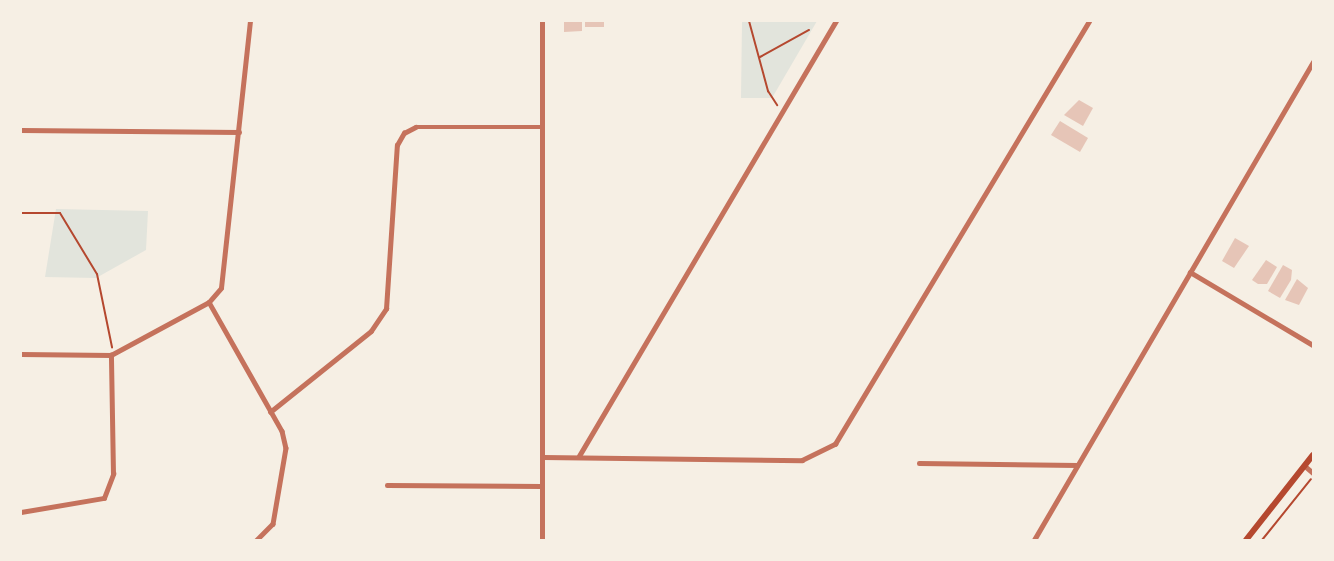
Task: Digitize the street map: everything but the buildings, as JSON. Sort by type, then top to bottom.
[{"type":"main road","points":[[1246,540],[1313,455]]},
{"type":"street","points":[[21,354],[112,353],[209,302],[220,288],[240,132],[250,21]]},
{"type":"street","points":[[542,21],[540,127],[542,540]]},
{"type":"street","points":[[579,456],[836,21]]},
{"type":"street","points":[[543,457],[802,460],[827,450],[851,424],[1089,21]]},
{"type":"street","points":[[1034,540],[1076,465],[1313,62]]},
{"type":"street","points":[[270,412],[371,331],[386,309],[397,145],[404,133],[416,127],[540,127]]},
{"type":"street","points":[[21,130],[240,132]]},
{"type":"street","points":[[1190,272],[1313,345]]},
{"type":"street","points":[[209,302],[270,412],[286,448],[273,524],[257,540]]},
{"type":"street","points":[[21,512],[104,498],[113,474],[112,353]]},
{"type":"street","points":[[919,463],[1076,465]]},
{"type":"street","points":[[1305,466],[1313,473]]},
{"type":"street","points":[[387,485],[541,486]]},
{"type":"path","points":[[749,21],[768,91],[782,113]]},
{"type":"path","points":[[760,57],[809,30]]},
{"type":"path","points":[[21,212],[60,213],[97,274],[112,353]]},
{"type":"path","points":[[1262,540],[1310,480]]},
{"type":"shaded area","points":[[742,21],[817,21],[772,98],[741,98]]},
{"type":"shaded area","points":[[56,209],[148,211],[146,250],[96,278],[45,277]]}]
